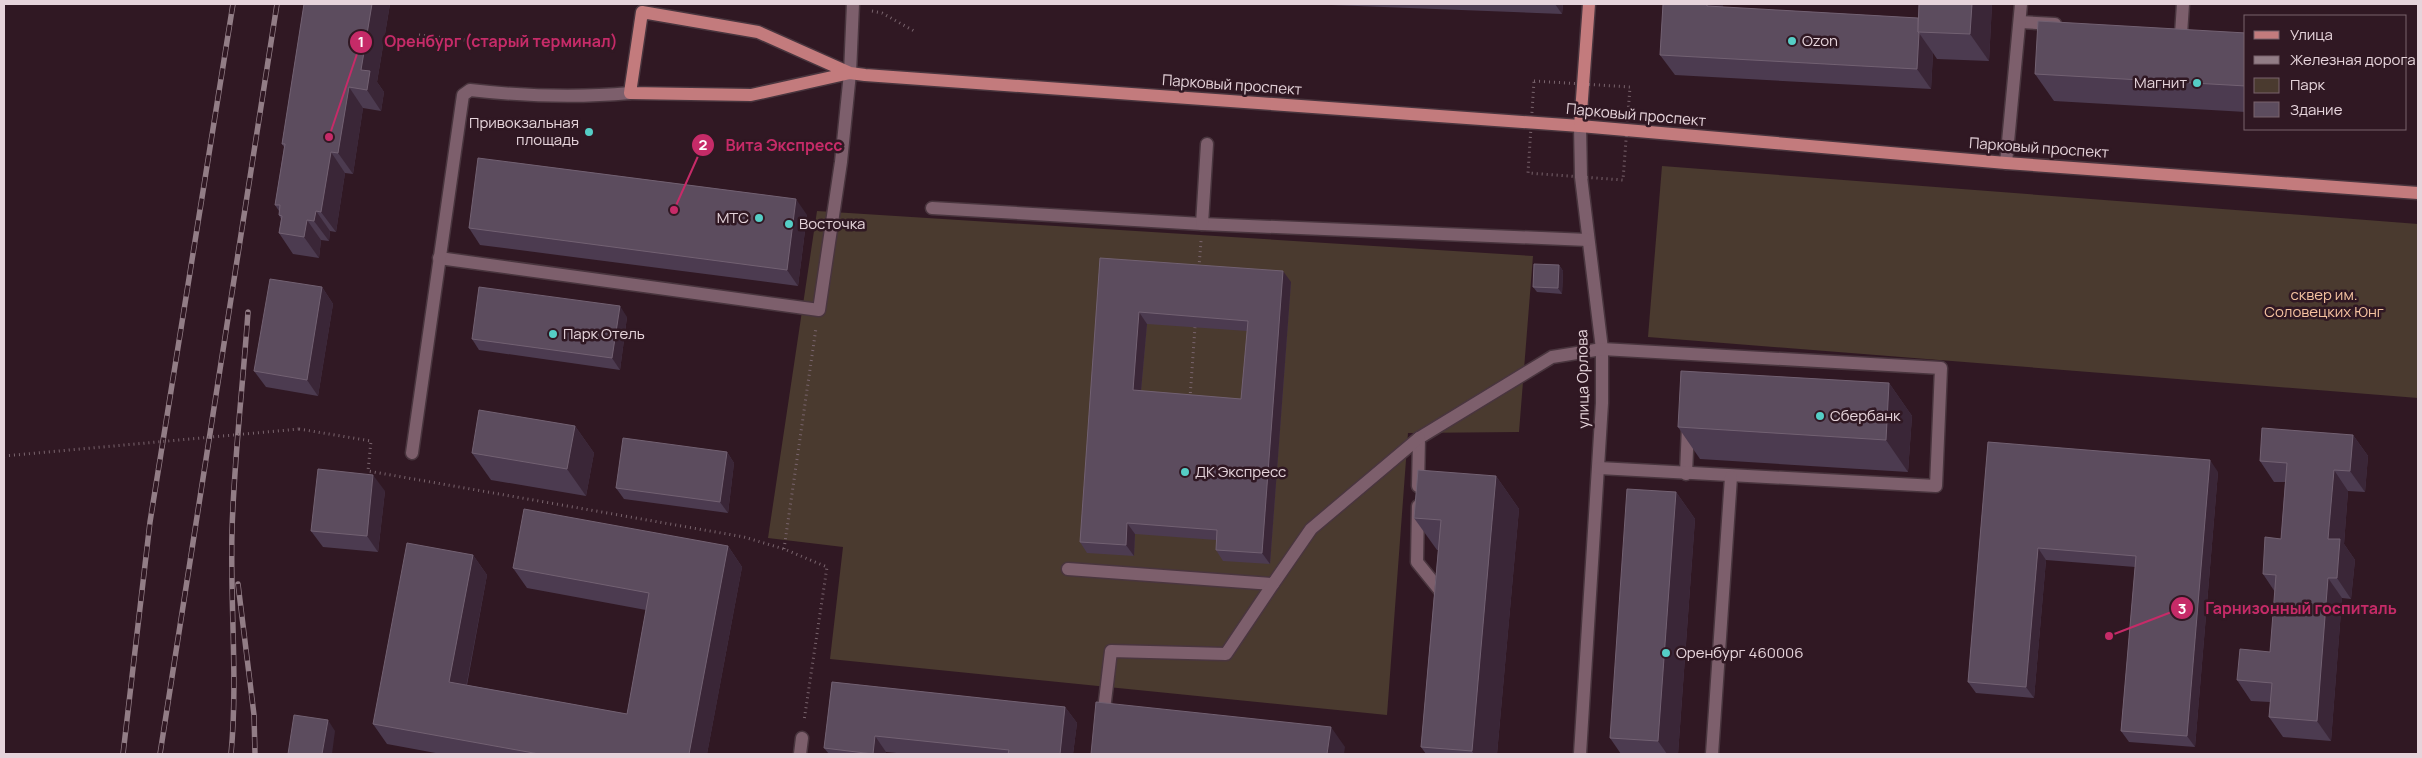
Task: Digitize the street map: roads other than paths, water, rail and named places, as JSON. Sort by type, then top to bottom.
[{"type":"main road","name":"улица Орлова","points":[[1580,126],[1589,4]]},
{"type":"main road","name":"Парковый проспект","points":[[850,73],[758,32],[642,12],[630,93],[751,95],[850,73],[1580,126],[2418,194]]},
{"type":"street","points":[[2006,162],[2021,4]]},
{"type":"street","points":[[2181,34],[2183,4]]},
{"type":"street","points":[[439,258],[819,310],[836,198],[850,73],[853,5]]},
{"type":"street","points":[[2020,22],[2072,26]]},
{"type":"street","points":[[412,453],[463,94],[470,90],[514,95],[587,97],[630,93]]},
{"type":"street","name":"улица Орлова","points":[[1580,126],[1581,177],[1602,349],[1599,468],[1580,754]]},
{"type":"street","points":[[1202,224],[1206,144]]},
{"type":"street","points":[[932,208],[1202,224],[1588,240]]},
{"type":"street","points":[[1101,735],[1111,651],[1226,654],[1312,529],[1419,438],[1552,357],[1602,349],[1942,368],[1936,486],[1599,468]]},
{"type":"street","points":[[1686,474],[1689,416]]},
{"type":"street","points":[[1419,438],[1418,562],[1442,594],[1440,612]]},
{"type":"street","points":[[1712,754],[1731,476]]},
{"type":"street","points":[[1068,569],[1273,584]]},
{"type":"street","points":[[800,754],[802,738]]},
{"type":"railway","points":[[123,754],[150,522],[233,4]]},
{"type":"railway","points":[[160,754],[277,4]]},
{"type":"railway","points":[[231,754],[234,698],[233,504],[248,312]]},
{"type":"railway","points":[[238,584],[254,715],[255,754]]},
{"type":"place","name":"Ozon","points":[[1792,41]]},
{"type":"place","name":"Магнит","points":[[2197,83]]},
{"type":"place","name":"Привокзальная площадь","points":[[589,132]]},
{"type":"place","name":"Оренбург (старый терминал)","points":[[329,137]]},
{"type":"place","name":"Вита Экспресс","points":[[674,210]]},
{"type":"place","name":"МТС","points":[[759,218]]},
{"type":"place","name":"Восточка","points":[[789,224]]},
{"type":"place","name":"Парк Отель","points":[[553,334]]},
{"type":"place","name":"Сбербанк","points":[[1820,416]]},
{"type":"place","name":"ДК Экспресс","points":[[1185,472]]},
{"type":"place","name":"Гарнизонный госпиталь","points":[[2109,636]]},
{"type":"place","name":"Оренбург 460006","points":[[1666,653]]},
{"type":"park label","name":"сквер им. Соловецких Юнг","points":[[2324,304]]}]
